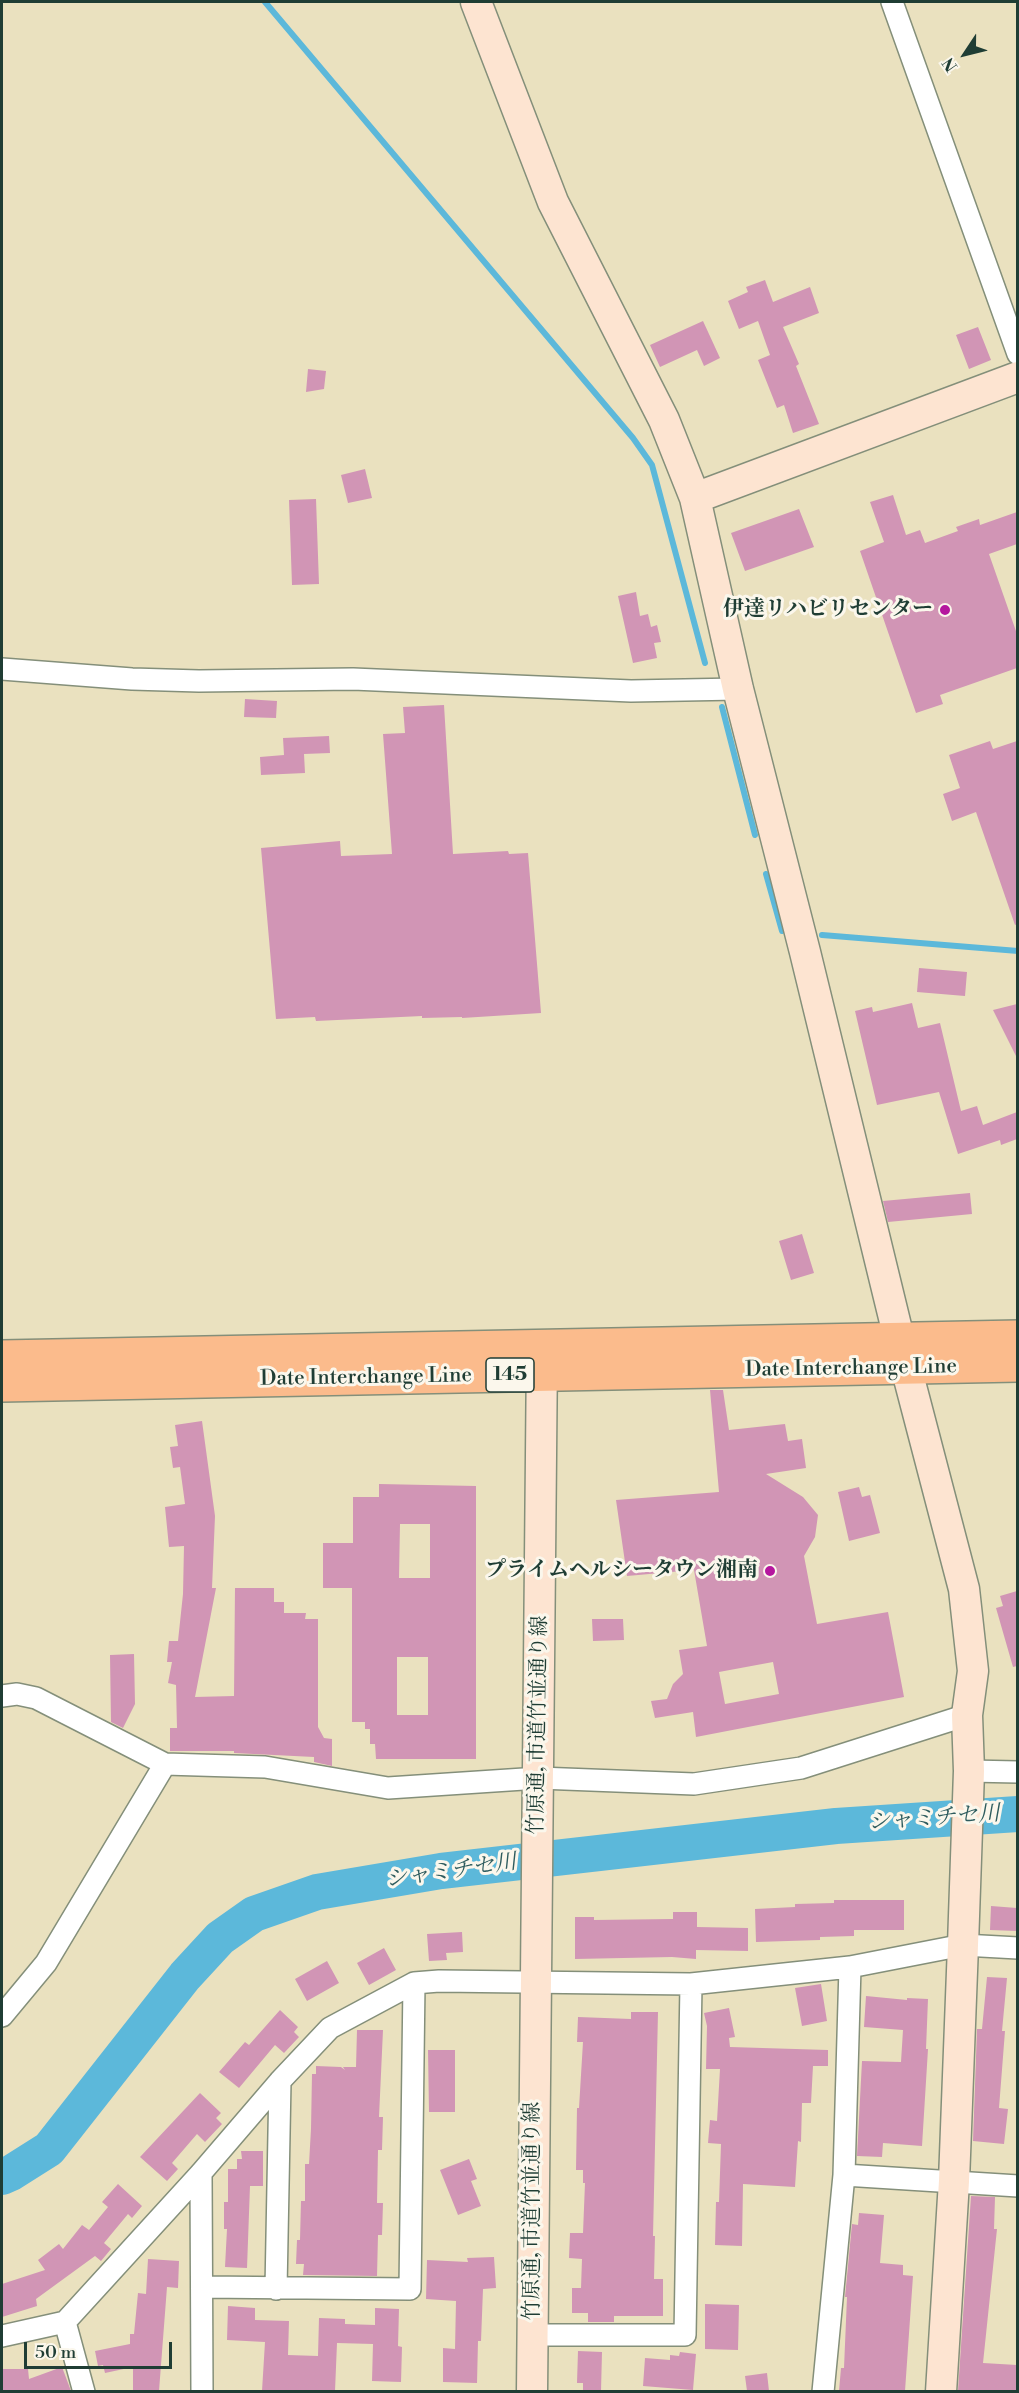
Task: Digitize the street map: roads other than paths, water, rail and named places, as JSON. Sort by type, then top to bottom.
[{"type":"main road","name":"Date Interchange Line","points":[[2,1357],[542,1360],[903,1353],[1017,1337]]},
{"type":"main road","name":"Date Interchange Line","points":[[903,1353],[1017,1365]]},
{"type":"main road","name":"Date Interchange Line","points":[[2,1385],[542,1360]]},
{"type":"street","points":[[476,2],[553,202],[664,420],[695,498],[738,689],[964,1589],[974,1671],[967,1714],[966,1871],[954,2181],[941,2391]]},
{"type":"street","points":[[892,2],[1017,354]]},
{"type":"street","points":[[695,498],[1017,377]]},
{"type":"street","points":[[2,669],[177,681],[353,679],[631,690],[738,689]]},
{"type":"street","name":"竹原通, 市道竹並通り線","points":[[532,2391],[542,1360]]},
{"type":"street","points":[[2,1696],[16,1694],[36,1698],[165,1764],[265,1767],[388,1788],[539,1778],[694,1784],[791,1770],[967,1714]]},
{"type":"street","points":[[2,2016],[46,1963],[165,1764]]},
{"type":"street","points":[[968,1779],[1017,1772]]},
{"type":"street","points":[[2,2336],[65,2322],[330,2028],[414,1983],[535,1981],[691,1984],[850,1967],[963,1945],[1017,1948]]},
{"type":"street","points":[[823,2391],[844,2175],[850,1967]]},
{"type":"street","points":[[203,2287],[410,2289],[414,1983]]},
{"type":"street","points":[[533,2335],[685,2335],[691,1984]]},
{"type":"street","points":[[276,2289],[280,2081]]},
{"type":"street","points":[[201,2173],[202,2391]]},
{"type":"street","points":[[844,2175],[1017,2186]]},
{"type":"street","points":[[65,2322],[84,2391]]},
{"type":"waterway","points":[[265,2],[633,438],[652,465],[705,663]]},
{"type":"waterway","points":[[722,707],[755,835]]},
{"type":"waterway","points":[[766,874],[782,931]]},
{"type":"waterway","points":[[822,935],[1018,951]]},
{"type":"waterway","name":"シャミチセ川","points":[[2,2177],[49,2149],[185,1976],[220,1938],[254,1914],[317,1892],[441,1871],[836,1826],[1018,1814]]},
{"type":"place","name":"伊達リハビリセンター","points":[[945,610]]},
{"type":"place","name":"プライムヘルシータウン湘南","points":[[770,1571]]}]
